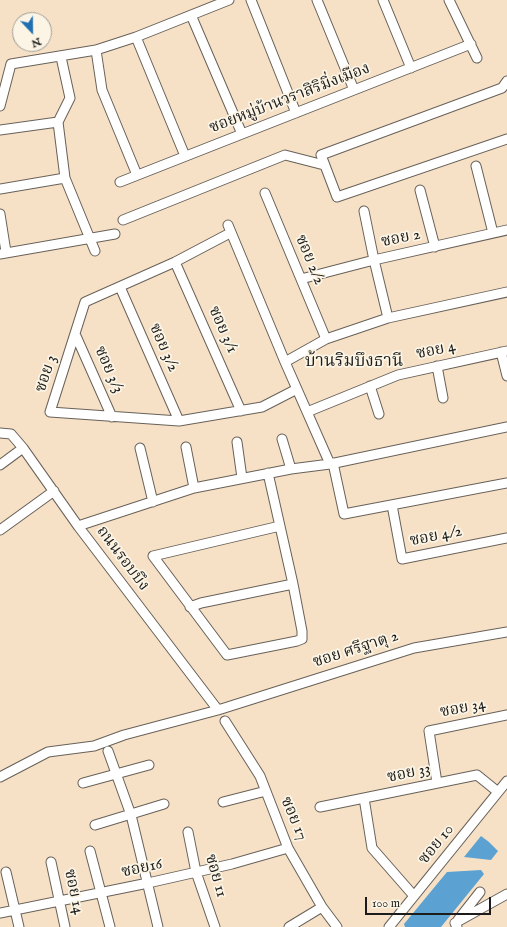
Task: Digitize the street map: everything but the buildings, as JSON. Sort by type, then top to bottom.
[{"type":"street","points":[[0,106],[11,64],[61,57],[96,50],[136,37],[229,0]]},
{"type":"street","points":[[251,0],[296,113]]},
{"type":"street","points":[[317,0],[354,90]]},
{"type":"street","points":[[383,0],[411,68]]},
{"type":"street","points":[[449,0],[477,58]]},
{"type":"street","points":[[191,15],[242,134]]},
{"type":"street","points":[[136,37],[185,156]]},
{"type":"street","name":"ซอยหมู่บ้านวราสิริมิ่งเมือง","points":[[120,182],[470,44]]},
{"type":"street","points":[[96,50],[102,90],[137,175]]},
{"type":"street","points":[[61,57],[70,98],[58,122],[65,178],[96,251]]},
{"type":"street","points":[[506,88],[321,155],[337,197],[507,139]]},
{"type":"street","points":[[0,130],[58,122]]},
{"type":"street","points":[[123,220],[284,155],[324,165]]},
{"type":"street","points":[[476,166],[493,234]]},
{"type":"street","points":[[0,189],[65,178]]},
{"type":"street","points":[[420,190],[435,247]]},
{"type":"street","name":"ซอย 2/2","points":[[265,194],[326,339]]},
{"type":"street","points":[[364,211],[388,318]]},
{"type":"street","points":[[0,214],[3,253],[115,234]]},
{"type":"street","name":"ซอย 3","points":[[285,362],[229,229],[175,262],[85,302],[76,336],[50,412],[179,421],[262,407],[297,389]]},
{"type":"street","name":"ซอย 2","points":[[300,279],[374,260],[507,230]]},
{"type":"street","name":"ซอย 3/1","points":[[175,262],[241,411]]},
{"type":"street","name":"ซอย 3/2","points":[[120,287],[179,421]]},
{"type":"street","points":[[507,292],[388,318],[326,339],[285,362],[332,463],[344,514],[507,483]]},
{"type":"street","name":"ซอย 3/3","points":[[76,336],[112,416]]},
{"type":"street","points":[[504,351],[507,376]]},
{"type":"street","name":"ซอย 4","points":[[307,412],[398,375],[504,351]]},
{"type":"street","points":[[438,366],[443,398]]},
{"type":"street","points":[[370,386],[379,414]]},
{"type":"street","points":[[78,526],[194,488],[268,473],[332,463],[507,427]]},
{"type":"street","name":"ถนนรอบบึง","points":[[0,433],[11,434],[23,448],[78,526],[218,710]]},
{"type":"street","points":[[282,439],[291,469]]},
{"type":"street","points":[[237,442],[242,478]]},
{"type":"street","points":[[186,447],[194,488]]},
{"type":"street","points":[[0,465],[23,448]]},
{"type":"street","points":[[140,448],[153,502]]},
{"type":"street","points":[[268,473],[280,526],[293,584],[302,631],[302,639],[227,655],[153,556],[280,526]]},
{"type":"street","points":[[0,530],[54,491]]},
{"type":"street","name":"ซอย 4/2","points":[[392,505],[402,559],[507,538]]},
{"type":"street","points":[[190,607],[201,603],[293,584]]},
{"type":"street","name":"ซอย ศรีฐาตุ 2","points":[[0,777],[48,752],[94,746],[124,735],[218,710],[414,648],[507,632]]},
{"type":"street","name":"ซอย 34","points":[[437,783],[429,731],[507,715]]},
{"type":"street","name":"ซอย 17","points":[[225,721],[260,776],[288,848],[322,907],[337,927]]},
{"type":"street","points":[[108,751],[130,815],[158,927]]},
{"type":"street","points":[[83,783],[149,765]]},
{"type":"street","name":"ซอย 33","points":[[320,807],[477,775],[498,792]]},
{"type":"street","name":"ซอย 10","points":[[389,927],[507,782]]},
{"type":"street","points":[[223,802],[266,791]]},
{"type":"street","points":[[364,798],[372,848],[414,896]]},
{"type":"street","points":[[95,825],[164,804]]},
{"type":"street","name":"ซอย 11","points":[[188,832],[196,872],[215,927]]},
{"type":"street","name":"ซอย16","points":[[0,913],[148,883],[288,848]]},
{"type":"street","points":[[90,851],[110,927]]},
{"type":"street","name":"ซอย 14","points":[[51,862],[65,927]]},
{"type":"street","points":[[6,872],[19,927]]},
{"type":"street","points":[[455,926],[480,892]]},
{"type":"street","points":[[455,926],[507,894]]},
{"type":"street","points":[[289,927],[322,907]]},
{"type":"water","points":[[481,836],[498,851],[491,860],[464,857]]},
{"type":"water","points":[[481,870],[484,874],[441,927],[405,927],[404,924],[447,872]]},
{"type":"district","name":"บ้านริมบึงธานี","points":[[354,363]]}]
